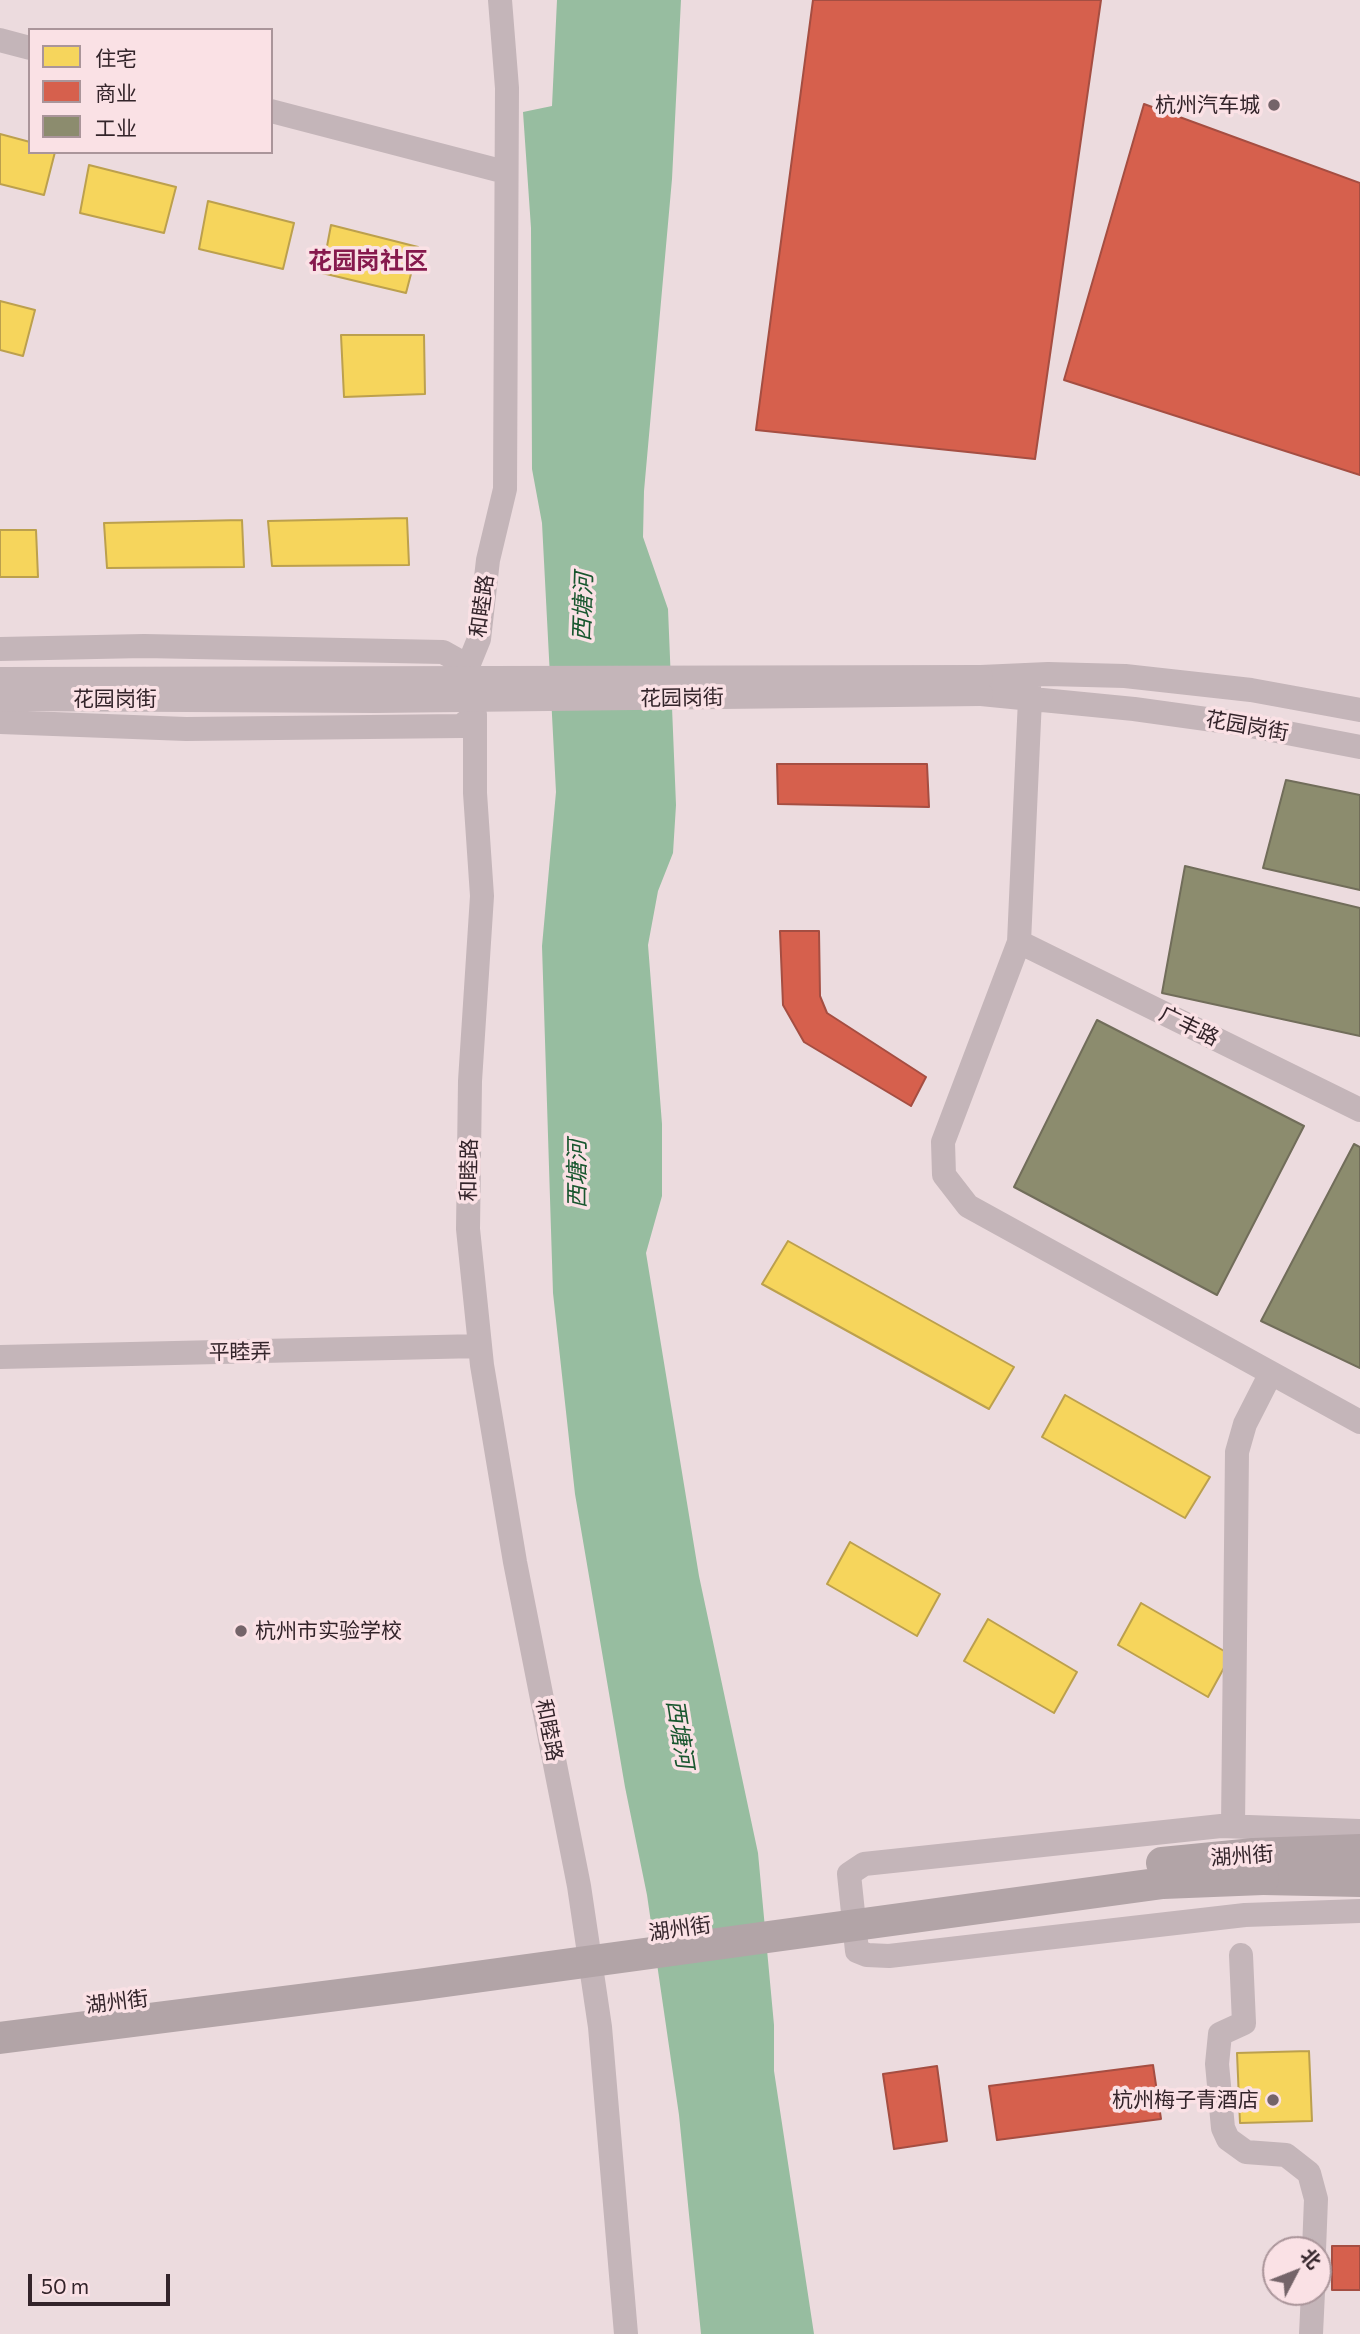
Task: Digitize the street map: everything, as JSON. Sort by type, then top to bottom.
[{"type":"main road","name":"湖州街","points":[[0,2038],[430,1983],[1163,1883],[1360,1850]]},
{"type":"main road","name":"湖州街","points":[[0,2017],[421,1965],[1142,1865],[1259,1867],[1360,1881]]},
{"type":"street","name":"和睦路","points":[[500,0],[507,88],[505,489],[488,560],[479,639],[468,666],[475,715],[475,793],[482,896],[470,1081],[468,1229],[480,1346],[515,1562],[579,1886],[600,2026],[626,2334]]},
{"type":"street","points":[[0,40],[28,47]]},
{"type":"street","points":[[273,112],[505,172]]},
{"type":"street","points":[[0,649],[144,646],[443,652],[468,666]]},
{"type":"street","points":[[1028,675],[1030,699],[1019,942],[943,1142],[944,1175],[968,1206],[1360,1422]]},
{"type":"street","name":"花园岗街","points":[[0,699],[375,701],[981,686],[1028,675],[1125,676],[1163,680],[1251,690],[1360,710]]},
{"type":"street","name":"花园岗街","points":[[0,679],[981,686],[1030,699],[1134,709],[1235,723],[1360,747]]},
{"type":"street","points":[[0,722],[186,729],[461,726],[475,715]]},
{"type":"street","name":"广丰路","points":[[1019,942],[1360,1110]]},
{"type":"street","name":"平睦弄","points":[[0,1357],[480,1346]]},
{"type":"street","points":[[1233,1826],[1237,1452],[1245,1424],[1271,1373]]},
{"type":"street","points":[[1360,1831],[1233,1826],[864,1864],[849,1874],[857,1951],[867,1955],[889,1956],[1245,1915],[1360,1912]]},
{"type":"street","points":[[1241,1955],[1244,2023],[1220,2034],[1218,2054],[1223,2128],[1228,2139],[1246,2152],[1286,2155],[1309,2174],[1316,2199],[1315,2236]]},
{"type":"street","points":[[1311,2334],[1312,2306]]},
{"type":"water","name":"西塘河","points":[[557,0],[681,0],[672,179],[644,491],[643,537],[668,609],[676,805],[673,853],[658,891],[648,945],[662,1124],[662,1196],[646,1253],[699,1576],[758,1853],[774,2025],[774,2071],[814,2334],[701,2334],[679,2115],[647,1895],[625,1787],[575,1494],[553,1293],[542,946],[556,792],[542,523],[532,469],[531,228],[523,112],[552,106]]},
{"type":"building: 住宅","points":[[0,134],[28,141],[28,154],[54,154],[44,195],[0,184]]},
{"type":"building: 住宅","points":[[89,165],[176,187],[164,233],[80,213]]},
{"type":"building: 住宅","points":[[208,201],[294,223],[283,269],[199,249]]},
{"type":"building: 住宅","points":[[331,225],[418,247],[406,293],[322,273]]},
{"type":"building: 住宅","points":[[0,301],[35,310],[23,356],[0,350]]},
{"type":"building: 住宅","points":[[341,335],[424,335],[425,394],[344,397]]},
{"type":"building: 住宅","points":[[407,518],[409,565],[272,566],[268,521]]},
{"type":"building: 住宅","points":[[242,520],[244,567],[107,568],[104,523]]},
{"type":"building: 住宅","points":[[0,530],[36,530],[38,577],[0,577]]},
{"type":"building: 住宅","points":[[788,1241],[1014,1367],[989,1409],[762,1284]]},
{"type":"building: 住宅","points":[[1065,1395],[1210,1477],[1185,1518],[1042,1437]]},
{"type":"building: 住宅","points":[[850,1542],[940,1594],[917,1636],[827,1584]]},
{"type":"building: 住宅","points":[[1141,1603],[1231,1655],[1208,1697],[1118,1645]]},
{"type":"building: 住宅","points":[[988,1619],[1077,1672],[1054,1713],[964,1661]]},
{"type":"building: 住宅","points":[[1309,2051],[1312,2121],[1240,2123],[1237,2053]]},
{"type":"building: 商业","points":[[813,0],[1101,0],[1035,459],[756,430]]},
{"type":"building: 商业","points":[[1144,104],[1360,183],[1360,475],[1064,380]]},
{"type":"building: 商业","points":[[777,764],[927,764],[929,807],[778,804]]},
{"type":"building: 商业","points":[[780,931],[819,931],[820,996],[827,1013],[926,1077],[911,1106],[804,1042],[783,1005]]},
{"type":"building: 商业","points":[[1153,2065],[1161,2119],[997,2140],[989,2086]]},
{"type":"building: 商业","points":[[937,2066],[947,2141],[894,2149],[883,2074]]},
{"type":"building: 商业","points":[[1332,2246],[1360,2246],[1360,2290],[1332,2290]]},
{"type":"building: 工业","points":[[1286,780],[1360,795],[1360,890],[1263,868]]},
{"type":"building: 工业","points":[[1185,866],[1360,908],[1360,1036],[1162,993]]},
{"type":"building: 工业","points":[[1097,1020],[1304,1126],[1217,1295],[1014,1187]]},
{"type":"building: 工业","points":[[1354,1144],[1360,1147],[1360,1368],[1261,1321]]},
{"type":"place","name":"杭州汽车城","points":[[1274,105]]},
{"type":"place","name":"杭州市实验学校","points":[[241,1631]]},
{"type":"place","name":"杭州梅子青酒店","points":[[1273,2100]]},
{"type":"district","name":"花园岗社区","points":[[368,261]]}]
